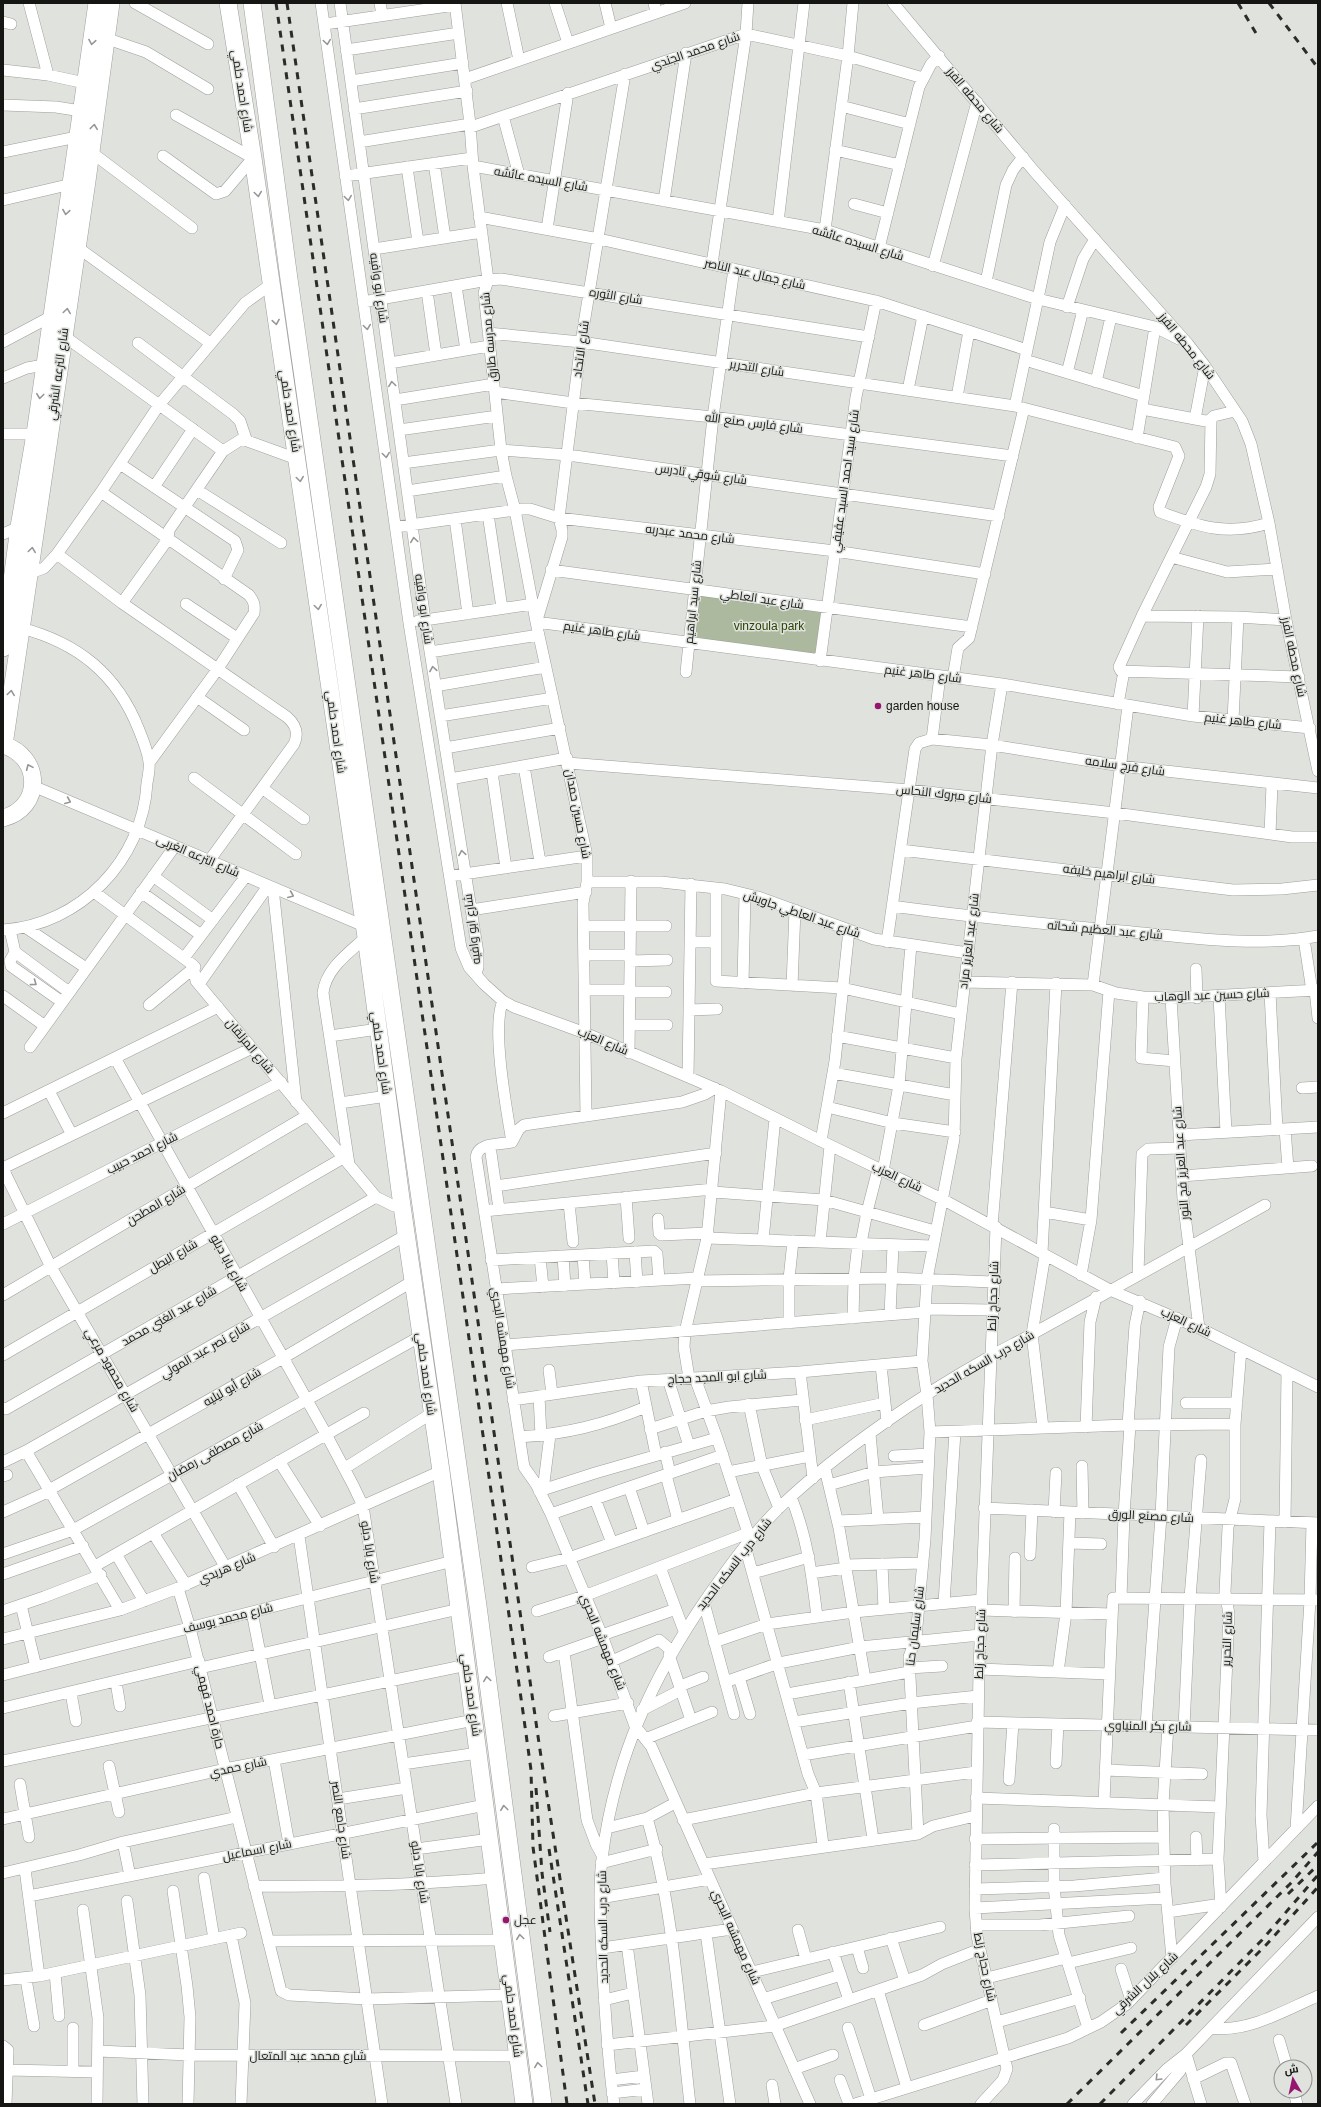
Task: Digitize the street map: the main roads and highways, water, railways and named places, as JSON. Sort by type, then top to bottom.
[{"type":"main road","points":[[229,10],[252,7]]},
{"type":"main road","name":"شارع احمد حلمي","points":[[252,7],[289,279],[478,1606],[543,2104]]},
{"type":"main road","name":"شارع الترعه الشرقي","points":[[3,648],[19,527],[35,434],[52,316],[79,182],[90,152],[105,38],[103,9]]},
{"type":"main road","name":"شارع الترعه الشرقي","points":[[4,745],[77,247],[79,182],[77,136],[85,83],[103,9]]},
{"type":"main road","name":"شارع احمد حلمي","points":[[229,10],[253,158],[270,285],[297,459],[365,932],[406,1235],[441,1471],[524,2104]]},
{"type":"main road","points":[[3,818],[11,816],[23,807],[31,793],[33,786],[32,772],[26,760],[16,751],[4,745]]},
{"type":"railway","points":[[276,3],[523,1712],[531,1770],[533,1847],[567,2104]]},
{"type":"railway","points":[[287,3],[540,1750],[595,2104]]},
{"type":"railway","points":[[1238,3],[1257,35]]},
{"type":"railway","points":[[1269,3],[1318,68]]},
{"type":"railway","points":[[536,1788],[542,1873],[550,1932]]},
{"type":"railway","points":[[1121,2033],[1318,1842]]},
{"type":"railway","points":[[549,1849],[588,2104]]},
{"type":"railway","points":[[1067,2104],[1290,1884],[1318,1852]]},
{"type":"railway","points":[[1288,1894],[1318,1865]]},
{"type":"railway","points":[[1100,2104],[1262,1940],[1318,1875]]},
{"type":"railway","points":[[1186,2025],[1266,1945],[1318,1887]]},
{"type":"place","name":"garden house","points":[[878,706]]},
{"type":"place","name":"عجل","points":[[506,1920]]},
{"type":"park label","name":"vinzoula park","points":[[769,626]]}]
